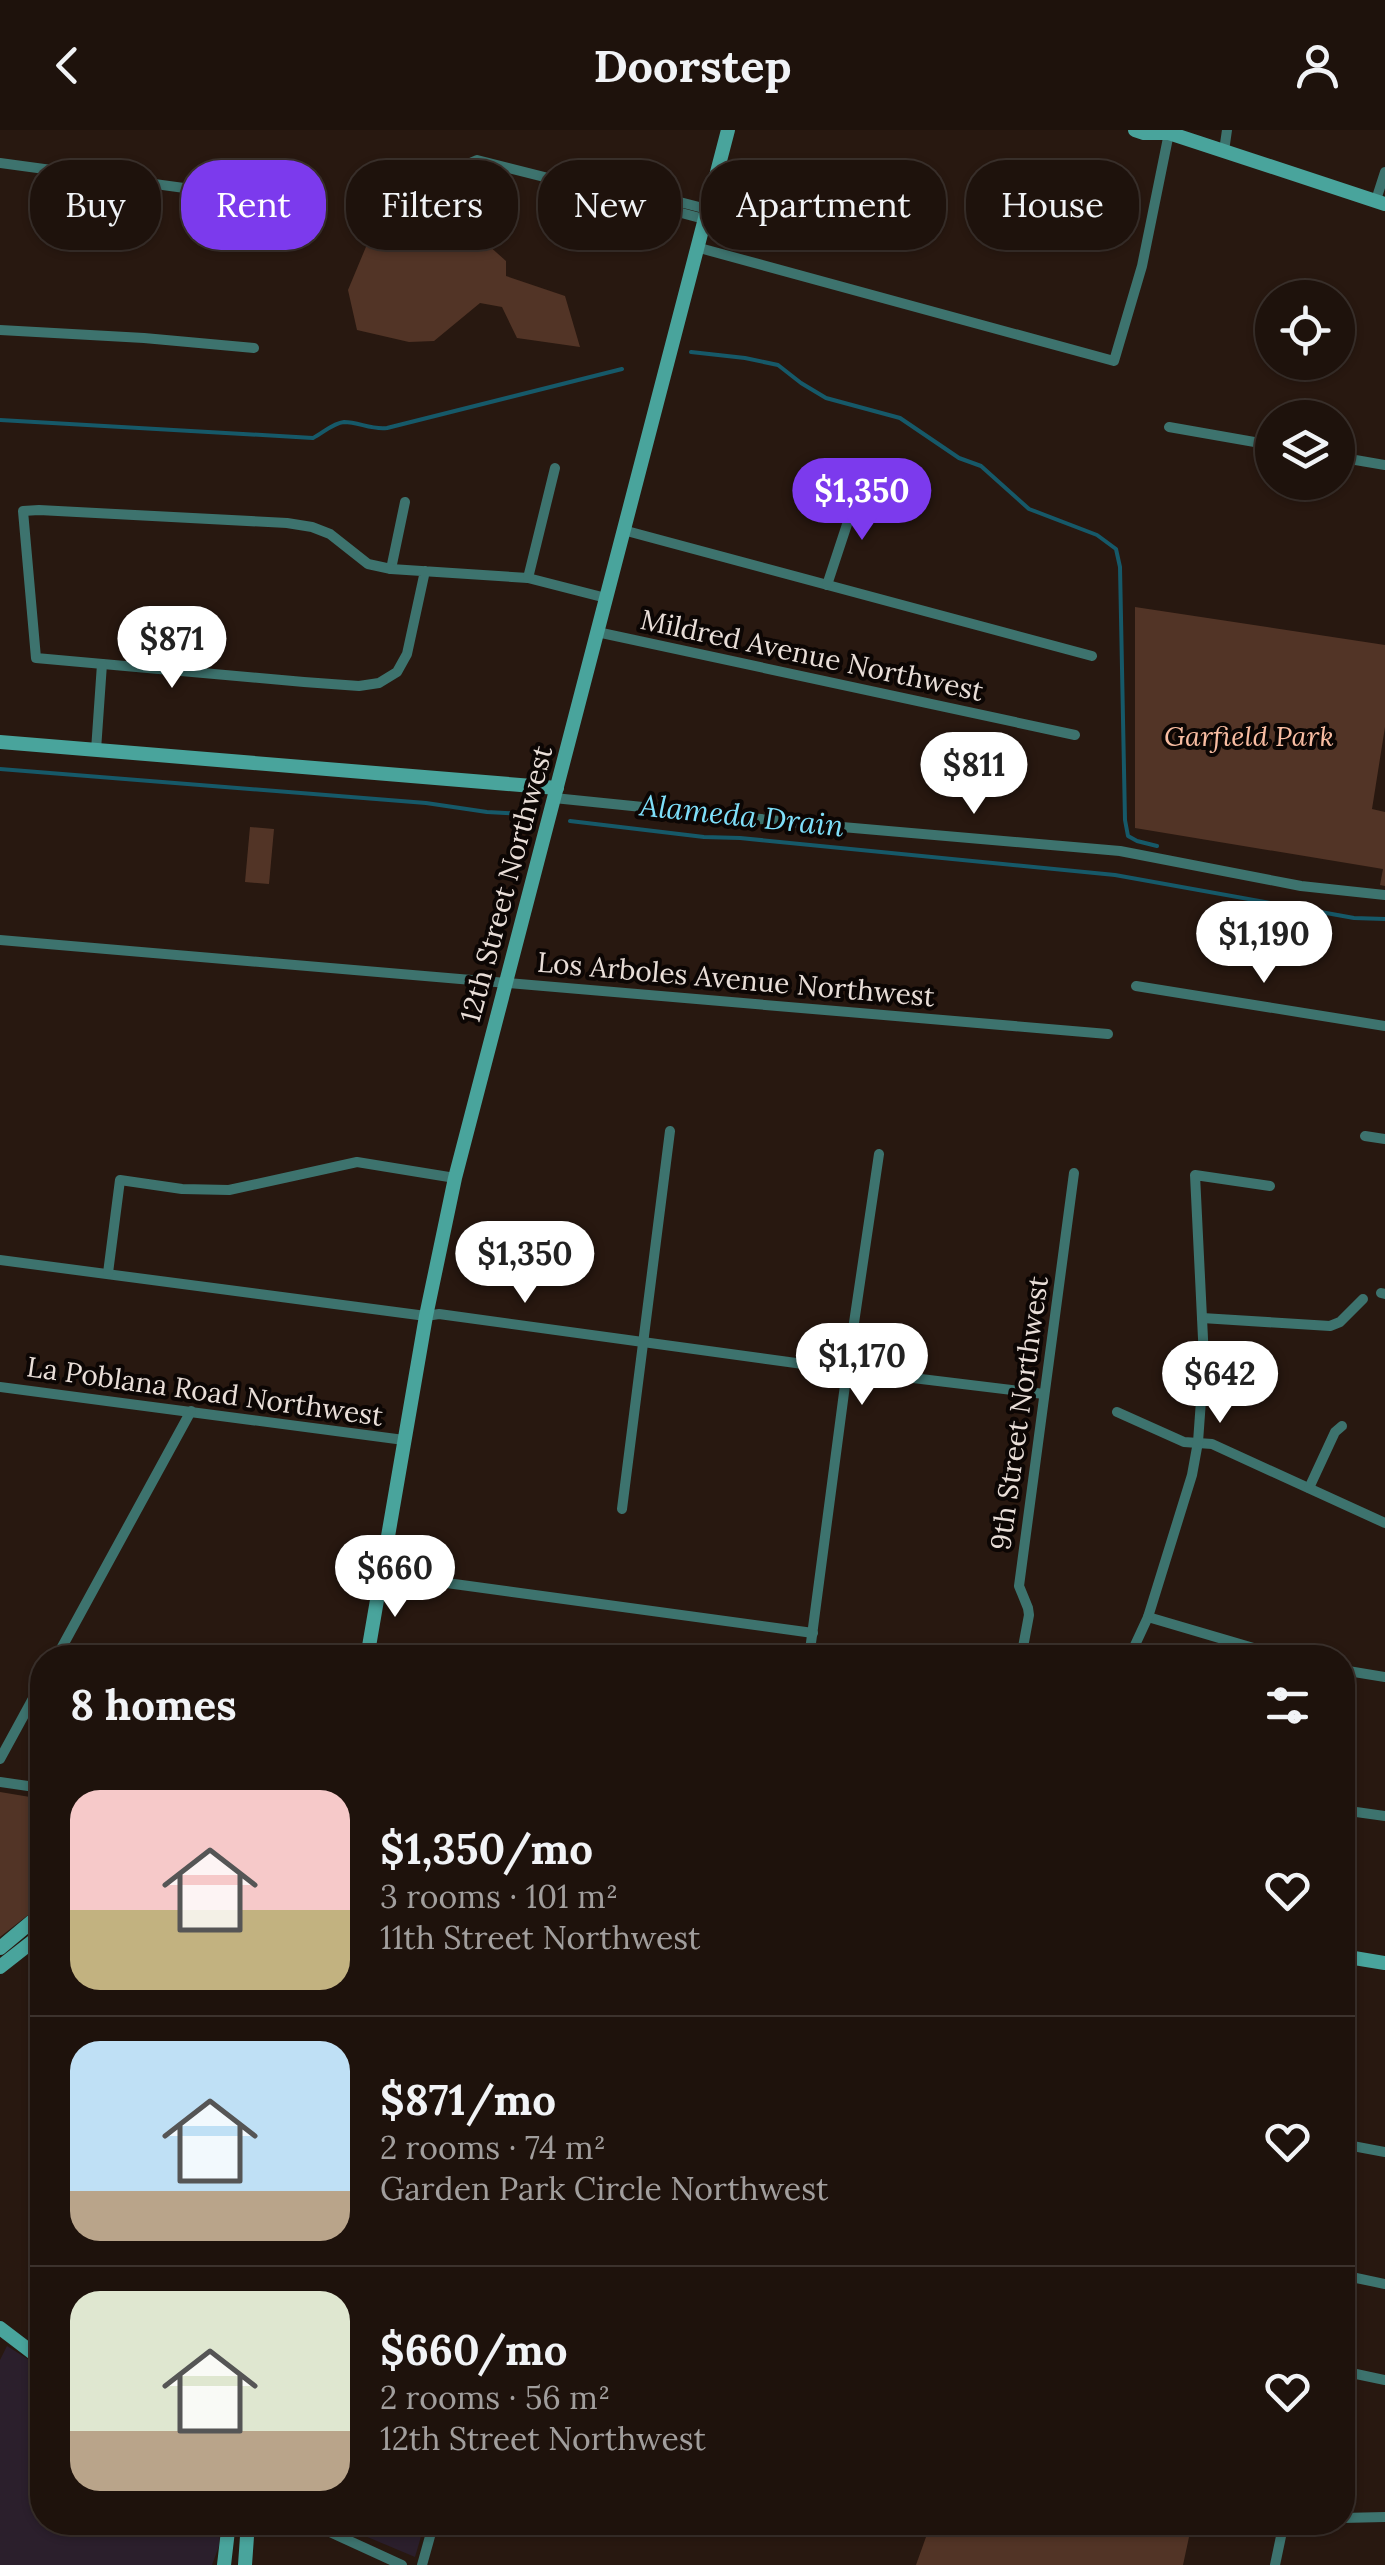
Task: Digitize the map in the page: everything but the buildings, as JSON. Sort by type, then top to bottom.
[{"type":"main road","name":"12th Street Northwest","points":[[720,160],[728,130]]},
{"type":"main road","points":[[1135,130],[1167,131],[1380,202]]},
{"type":"main road","name":"12th Street Northwest","points":[[369,1645],[454,1178],[701,229]]},
{"type":"main road","points":[[0,742],[556,793]]},
{"type":"main road","points":[[0,1948],[30,1923]]},
{"type":"main road","points":[[0,1967],[30,1943]]},
{"type":"main road","points":[[1355,1958],[1385,1962]]},
{"type":"main road","points":[[0,2328],[30,2351]]},
{"type":"main road","points":[[224,2565],[227,2535]]},
{"type":"main road","points":[[245,2565],[247,2535]]},
{"type":"street","points":[[1224,151],[1227,130]]},
{"type":"street","points":[[696,247],[1114,360],[1142,266],[1167,131]]},
{"type":"street","points":[[0,163],[181,188]]},
{"type":"street","points":[[518,171],[592,190],[612,189],[629,199],[701,213]]},
{"type":"street","points":[[1380,202],[1385,172]]},
{"type":"street","points":[[0,330],[254,348]]},
{"type":"street","points":[[1169,427],[1255,442]]},
{"type":"street","points":[[1355,460],[1385,466]]},
{"type":"street","points":[[528,578],[554,468]]},
{"type":"street","points":[[826,585],[859,488]]},
{"type":"street","points":[[391,569],[405,502]]},
{"type":"street","points":[[425,572],[407,654],[397,672],[379,683],[359,686],[304,682],[36,658],[23,511],[312,526],[330,534],[368,564],[425,572],[528,578],[606,598]]},
{"type":"street","points":[[623,530],[1092,656]]},
{"type":"street","name":"Mildred Avenue Northwest","points":[[597,632],[1075,735]]},
{"type":"street","points":[[96,750],[102,664]]},
{"type":"street","points":[[556,793],[819,825],[1120,851],[1301,886],[1385,895]]},
{"type":"street","name":"Los Arboles Avenue Northwest","points":[[0,940],[1108,1034]]},
{"type":"street","points":[[1136,986],[1385,1026]]},
{"type":"street","points":[[622,1509],[670,1131]]},
{"type":"street","points":[[1365,1136],[1385,1140]]},
{"type":"street","points":[[812,1645],[879,1154]]},
{"type":"street","points":[[108,1274],[120,1180],[182,1189],[229,1190],[358,1162],[454,1178]]},
{"type":"street","name":"9th Street Northwest","points":[[1023,1645],[1028,1608],[1019,1586],[1074,1173]]},
{"type":"street","points":[[1135,1645],[1148,1616],[1192,1475],[1198,1442],[1204,1359],[1195,1175],[1270,1186]]},
{"type":"street","points":[[0,1260],[1044,1394]]},
{"type":"street","points":[[1202,1318],[1330,1326],[1340,1322],[1363,1299]]},
{"type":"street","name":"La Poblana Road Northwest","points":[[0,1387],[404,1440]]},
{"type":"street","points":[[63,1645],[191,1411]]},
{"type":"street","points":[[1117,1412],[1184,1442],[1212,1444],[1385,1524]]},
{"type":"street","points":[[1308,1488],[1334,1432],[1342,1426]]},
{"type":"street","points":[[381,1574],[813,1634]]},
{"type":"street","points":[[1148,1616],[1244,1645]]},
{"type":"street","points":[[1355,1672],[1385,1677]]},
{"type":"street","points":[[0,1759],[30,1704]]},
{"type":"street","points":[[0,1782],[30,1786]]},
{"type":"street","points":[[1355,1812],[1385,1816]]},
{"type":"street","points":[[1355,2146],[1385,2152]]},
{"type":"street","points":[[1355,2278],[1385,2284]]},
{"type":"street","points":[[1355,2374],[1385,2380]]},
{"type":"street","points":[[1355,2518],[1385,2517]]},
{"type":"street","points":[[336,2535],[402,2565]]},
{"type":"street","points":[[422,2565],[430,2535]]},
{"type":"street","points":[[1275,2565],[1281,2535]]},
{"type":"shaded area","points":[[7,2346],[30,2360],[30,2535],[220,2535],[212,2565],[0,2565],[0,2360]]},
{"type":"shaded area","points":[[363,2535],[421,2535],[415,2557]]},
{"type":"green space","points":[[365,250],[494,250],[506,261],[506,276],[565,296],[580,347],[517,338],[502,307],[480,303],[434,341],[409,342],[357,330],[348,290]]},
{"type":"green space","name":"Garfield Park","points":[[1135,607],[1385,645],[1385,727],[1372,809],[1385,812],[1385,886],[1380,885],[1383,869],[1135,828]]},
{"type":"green space","points":[[250,827],[274,829],[269,884],[245,882]]},
{"type":"green space","points":[[0,1792],[30,1797],[30,1913],[0,1937]]},
{"type":"green space","points":[[926,2535],[1189,2535],[1183,2565],[916,2565]]},
{"type":"waterway","points":[[691,352],[778,365],[826,398],[900,418],[959,458],[981,466],[1029,509],[1097,535],[1116,549],[1120,567],[1125,820],[1128,836],[1157,846]]},
{"type":"waterway","points":[[0,420],[313,438],[340,423],[387,428],[622,369]]},
{"type":"waterway","name":"Alameda Drain","points":[[0,769],[525,814]]},
{"type":"waterway","name":"Alameda Drain","points":[[570,821],[1115,875],[1354,918],[1385,919]]}]
